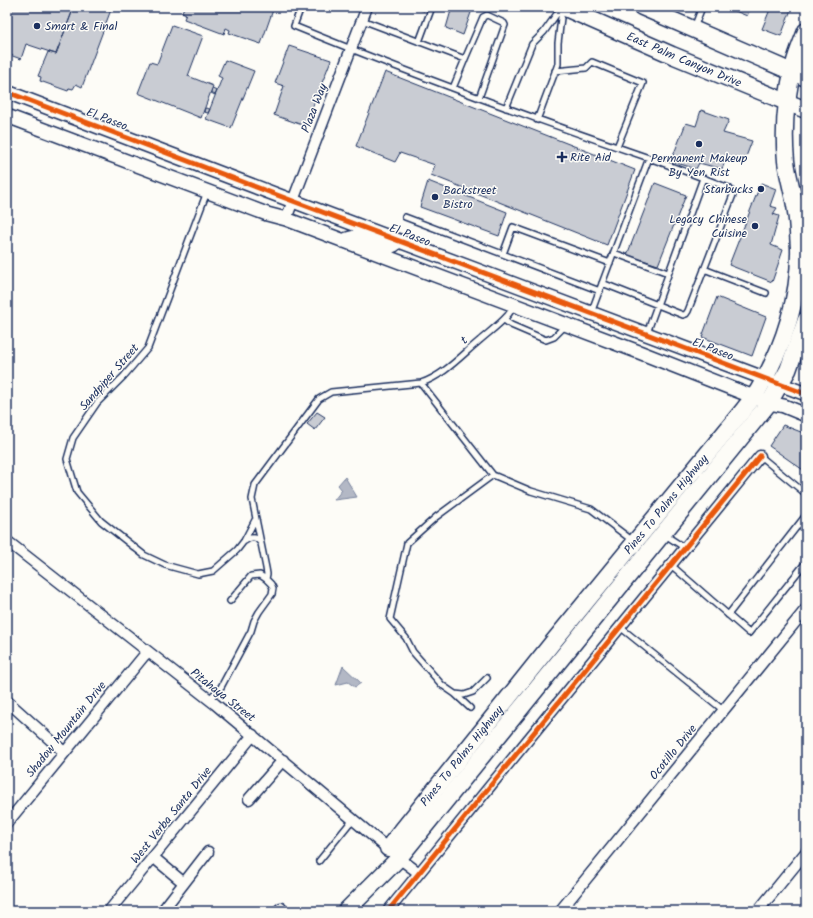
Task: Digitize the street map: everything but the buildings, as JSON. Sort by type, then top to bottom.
[{"type":"main road","name":"East Palm Canyon Drive","points":[[562,7],[672,55],[806,110]]},
{"type":"main road","points":[[642,7],[799,75]]},
{"type":"main road","name":"Pines To Palms Highway","points":[[346,911],[641,548],[759,388],[779,349],[786,327],[796,283],[799,249],[796,212],[786,163],[785,143],[787,102],[799,75],[806,30]]},
{"type":"main road","name":"Pines To Palms Highway","points":[[641,548],[663,534],[769,402],[788,370],[806,320]]},
{"type":"street","name":"Plaza Way","points":[[286,219],[367,7]]},
{"type":"street","name":"El Paseo","points":[[7,92],[646,334],[759,388],[769,402],[806,415]]},
{"type":"street","points":[[7,116],[207,192],[267,214],[286,219],[632,349],[669,355],[759,388],[772,389],[779,386],[806,394]]},
{"type":"street","points":[[342,241],[351,238],[363,238],[387,247],[394,245],[396,240]]},
{"type":"street","points":[[514,305],[518,300],[525,298],[559,306],[576,312],[589,313],[593,325],[601,338]]},
{"type":"street","points":[[388,911],[760,456]]},
{"type":"street","name":"Pitahaya Street","points":[[7,541],[253,735],[393,853],[420,873]]},
{"type":"street","name":"Ocotillo Drive","points":[[560,911],[806,609]]},
{"type":"street","name":"Shadow Mountain Drive","points":[[7,823],[146,652]]},
{"type":"street","points":[[7,701],[64,752]]},
{"type":"street","name":"West Verba Santa Drive","points":[[109,911],[253,735]]},
{"type":"street","points":[[249,799],[283,760]]},
{"type":"street","points":[[163,910],[208,852]]},
{"type":"street","points":[[758,911],[806,852]]},
{"type":"street","points":[[153,857],[184,883]]},
{"type":"lane","points":[[301,7],[294,26],[351,50],[536,120],[703,178],[729,188],[732,192],[733,195],[686,314],[683,315],[602,283]]},
{"type":"lane","points":[[419,42],[432,7]]},
{"type":"lane","points":[[536,120],[558,64],[558,43],[562,7]]},
{"type":"lane","points":[[506,108],[532,44],[544,32],[562,7]]},
{"type":"lane","points":[[694,29],[702,7]]},
{"type":"lane","points":[[453,88],[483,17],[487,15],[504,22],[505,25],[479,98]]},
{"type":"lane","points":[[362,20],[465,59]]},
{"type":"lane","points":[[555,71],[586,68],[592,62],[643,83],[617,147]]},
{"type":"lane","points":[[589,313],[600,291],[649,158]]},
{"type":"lane","points":[[646,334],[703,178]]},
{"type":"lane","name":"Sandpiper Street","points":[[207,192],[148,348],[124,376],[97,403],[72,438],[67,459],[77,492],[102,521],[144,555],[165,565],[198,574],[213,571],[237,550],[244,541],[255,520]]},
{"type":"lane","points":[[405,217],[600,291]]},
{"type":"lane","points":[[502,254],[513,227],[610,263]]},
{"type":"lane","points":[[614,252],[668,273]]},
{"type":"lane","points":[[704,269],[766,293]]},
{"type":"lane","name":"t","points":[[421,383],[430,380],[442,372],[504,320],[514,305]]},
{"type":"lane","points":[[504,320],[511,325],[546,340],[554,337],[566,325]]},
{"type":"lane","points":[[266,578],[267,574],[252,499],[254,485],[322,396],[336,390],[421,383],[493,475],[531,491],[591,509],[641,548]]},
{"type":"lane","points":[[760,456],[806,494]]},
{"type":"lane","points":[[470,708],[455,694],[442,685],[413,652],[406,638],[391,621],[390,615],[402,560],[408,542],[436,517],[493,475]]},
{"type":"lane","points":[[728,615],[806,515]]},
{"type":"lane","points":[[663,534],[685,548]]},
{"type":"lane","points":[[244,541],[252,537],[256,538],[261,544]]},
{"type":"lane","points":[[671,565],[748,632],[806,562]]},
{"type":"lane","points":[[209,700],[221,687],[251,631],[254,620],[272,594],[273,588],[266,578],[260,575],[251,576],[230,601]]},
{"type":"lane","points":[[620,627],[724,710]]},
{"type":"lane","points":[[455,694],[473,692],[487,678]]},
{"type":"lane","points":[[319,861],[353,819]]},
{"type":"shaded area","points":[[345,477],[357,497],[334,500],[342,490],[338,485]]},
{"type":"shaded area","points":[[343,666],[361,683],[355,687],[348,682],[336,685]]},
{"type":"cycle path","points":[[7,92],[806,394]]},
{"type":"cycle path","points":[[388,911],[760,456]]},
{"type":"place","name":"Smart & Final","points":[[37,26]]},
{"type":"place","name":"Permanent Makeup By Yen Rist","points":[[699,144]]},
{"type":"place","name":"Rite Aid","points":[[562,157]]},
{"type":"place","name":"Starbucks","points":[[761,189]]},
{"type":"place","name":"Backstreet Bistro","points":[[435,197]]},
{"type":"place","name":"Legacy Chinese Cuisine","points":[[755,226]]}]
